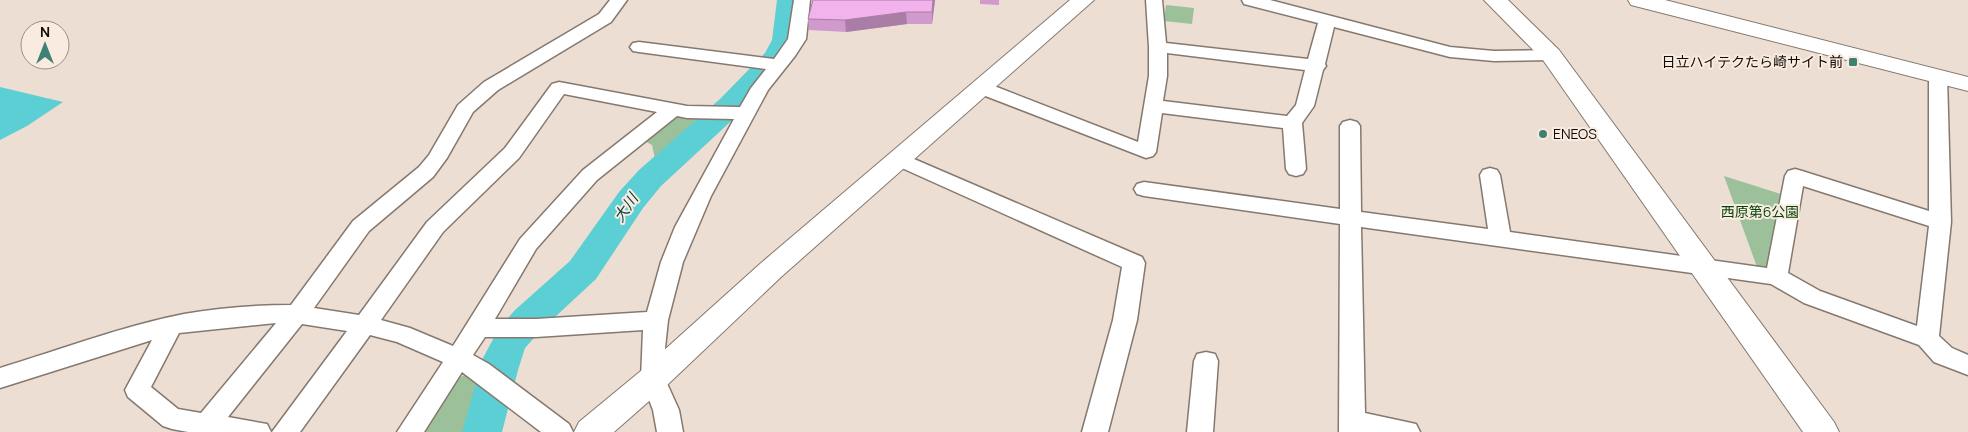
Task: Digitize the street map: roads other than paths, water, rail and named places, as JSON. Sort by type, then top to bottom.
[{"type":"street","points":[[204,429],[297,314],[361,226],[426,172],[437,158],[465,109],[478,96],[505,77],[605,18],[619,0]]},
{"type":"street","points":[[670,432],[666,410],[652,380],[652,348],[656,320],[672,262],[733,112],[760,88],[797,39],[802,0]]},
{"type":"street","points":[[591,432],[652,380],[771,270],[1083,0]]},
{"type":"street","points":[[982,88],[1146,152],[1158,76],[1158,47],[1154,0]]},
{"type":"street","points":[[1250,0],[1450,52],[1494,56],[1551,55]]},
{"type":"street","points":[[1495,0],[1514,16],[1551,55],[1822,432]]},
{"type":"street","points":[[1639,0],[1968,84]]},
{"type":"street","points":[[1296,169],[1292,123],[1305,106],[1327,20]]},
{"type":"street","points":[[639,47],[778,65]]},
{"type":"street","points":[[1158,47],[1316,66]]},
{"type":"street","points":[[1927,339],[1940,222],[1938,76]]},
{"type":"street","points":[[285,432],[435,227],[512,153],[559,88],[673,109],[733,112]]},
{"type":"street","points":[[1154,106],[1292,123]]},
{"type":"street","points":[[410,432],[457,358],[487,328],[528,244],[602,164],[673,109]]},
{"type":"street","points":[[1350,126],[1352,426],[1407,432]]},
{"type":"street","points":[[900,158],[1134,263],[1125,320],[1095,432]]},
{"type":"street","points":[[1490,175],[1500,238]]},
{"type":"street","points":[[1776,277],[1796,176],[1940,222]]},
{"type":"street","points":[[1144,189],[1674,264],[1702,265],[1776,277],[1812,298],[1927,339],[1943,355],[1968,365]]},
{"type":"street","points":[[0,378],[171,326],[208,319],[270,314],[297,314],[365,325],[402,334],[457,358],[480,371],[560,432]]},
{"type":"street","points":[[487,328],[536,328],[656,320]]},
{"type":"street","points":[[171,326],[137,390],[172,419],[204,429],[258,432]]},
{"type":"street","points":[[1200,432],[1206,361]]},
{"type":"water","points":[[0,87],[63,102],[27,126],[0,140]]},
{"type":"waterway","name":"大川","points":[[482,432],[498,370],[512,338],[528,320],[566,288],[583,270],[600,248],[631,200],[650,178],[730,106],[775,59],[786,40],[790,0]]},
{"type":"place","name":"日立ハイテクたら崎サイト前","points":[[1853,62]]},
{"type":"place","name":"ENEOS","points":[[1543,134]]},
{"type":"park label","name":"西原第6公園","points":[[1760,212]]}]
